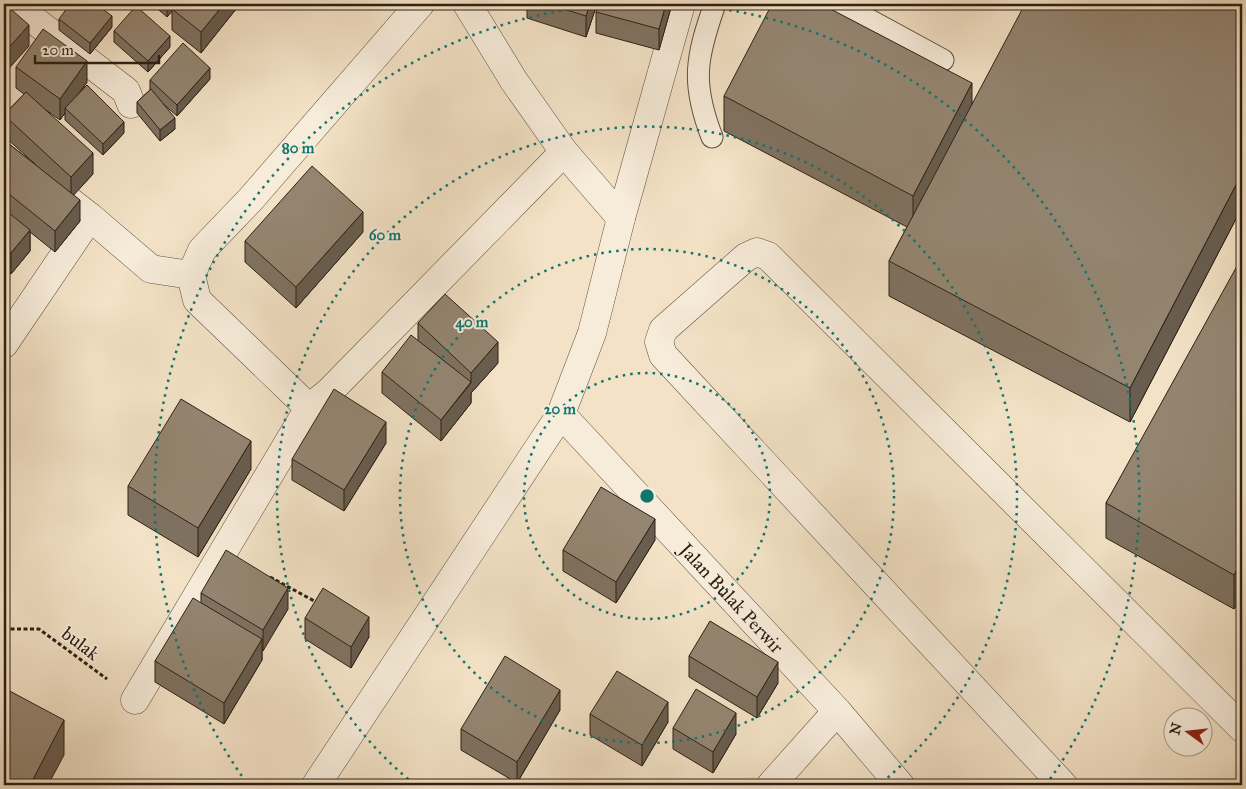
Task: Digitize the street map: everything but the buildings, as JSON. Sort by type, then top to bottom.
[{"type":"street","points":[[13,4],[126,91],[131,104]]},
{"type":"street","points":[[310,408],[197,300],[191,276],[202,250],[250,200],[420,4]]},
{"type":"street","points":[[468,4],[514,81],[564,152],[621,218]]},
{"type":"street","points":[[316,785],[561,414],[592,334],[621,218],[682,4]]},
{"type":"street","points":[[4,150],[90,216],[151,269],[191,276]]},
{"type":"street","points":[[135,700],[310,408],[334,386],[564,152]]},
{"type":"street","points":[[4,344],[90,216]]},
{"type":"street","points":[[1063,785],[663,355],[659,342],[663,330],[746,257],[757,252],[768,256],[1242,728]]},
{"type":"street","name":"Jalan Bulak Perwir","points":[[561,414],[837,711],[900,785]]},
{"type":"street","points":[[771,785],[837,711]]},
{"type":"lane","points":[[712,137],[702,112],[696,76],[701,42],[715,4]]},
{"type":"lane","points":[[840,4],[943,60]]},
{"type":"path","points":[[224,552],[319,603]]},
{"type":"path","name":"bulak","points":[[4,629],[39,629],[135,700]]}]
